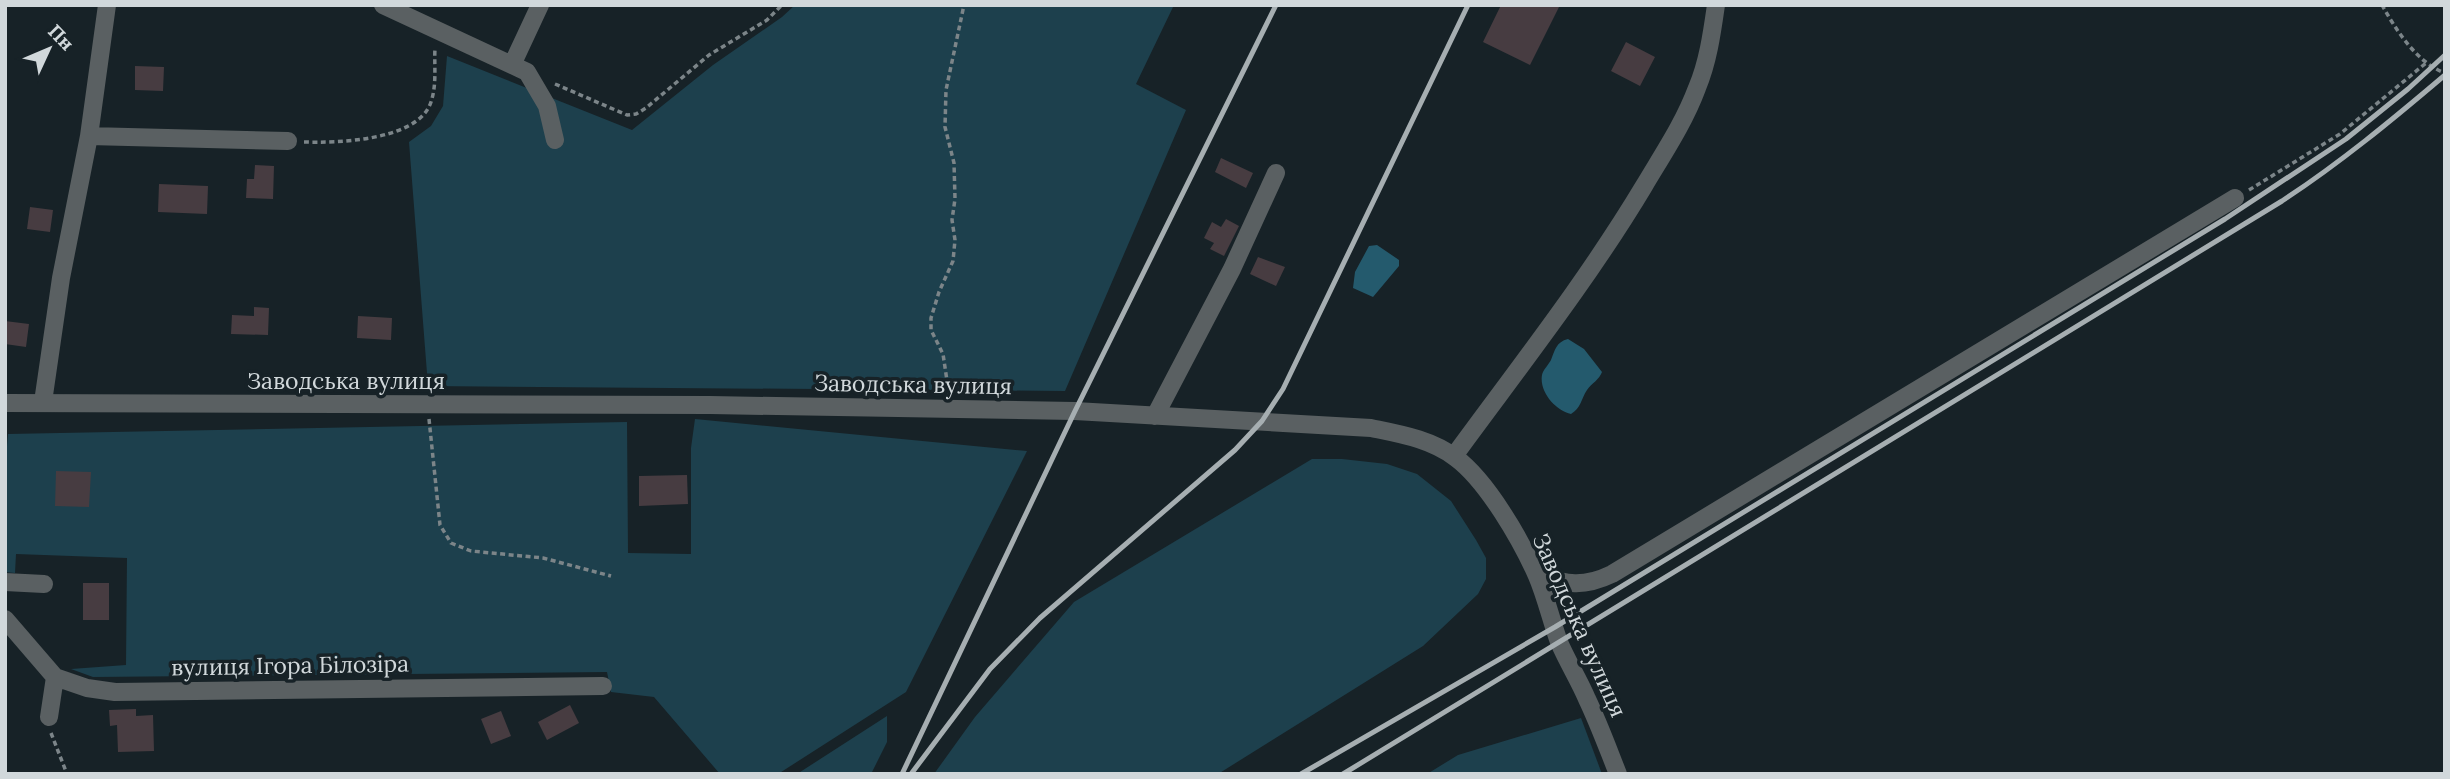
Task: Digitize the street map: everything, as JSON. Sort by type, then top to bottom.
[{"type":"street","points":[[43,402],[61,278],[89,136],[107,5]]},
{"type":"street","points":[[383,5],[519,69],[547,106],[555,140]]},
{"type":"street","points":[[519,69],[540,5]]},
{"type":"street","points":[[1454,456],[1559,317],[1626,216],[1680,126],[1698,87],[1712,34],[1716,5]]},
{"type":"street","points":[[89,136],[288,141]]},
{"type":"street","points":[[1155,416],[1232,269],[1276,173]]},
{"type":"street","points":[[1537,576],[1567,584],[1597,582],[1612,574],[2235,198]]},
{"type":"street","name":"Заводська вулиця","points":[[5,403],[710,405],[1075,411],[1371,428],[1426,442],[1454,456],[1469,468],[1488,492],[1537,576],[1559,641],[1588,701],[1618,774]]},
{"type":"street","points":[[5,582],[44,584]]},
{"type":"street","points":[[5,619],[55,677],[49,717]]},
{"type":"street","name":"вулиця Ігора Білозіра","points":[[55,677],[87,688],[115,692],[603,686]]},
{"type":"path","points":[[519,69],[627,115],[636,114],[709,55],[767,20],[782,5]]},
{"type":"path","points":[[950,410],[949,383],[943,354],[932,330],[931,318],[953,261],[954,163],[945,127],[946,90],[964,5]]},
{"type":"path","points":[[2382,5],[2406,41],[2426,63],[2445,73]]},
{"type":"path","points":[[288,141],[358,141],[404,128],[420,118],[431,102],[435,82],[437,30]]},
{"type":"path","points":[[2235,198],[2340,134],[2426,63]]},
{"type":"path","points":[[427,405],[440,525],[451,543],[471,551],[543,558],[611,576]]},
{"type":"path","points":[[49,717],[52,735],[67,774]]},
{"type":"shaded area","points":[[795,5],[1174,5],[1136,84],[1186,110],[1065,391],[428,386],[409,142],[431,126],[443,106],[447,56],[632,130],[713,65]]},
{"type":"shaded area","points":[[1377,245],[1399,260],[1399,266],[1373,297],[1353,288],[1355,272],[1369,246]]},
{"type":"shaded area","points":[[1568,339],[1584,349],[1602,372],[1571,414],[1550,400],[1542,381],[1543,373],[1556,347]]},
{"type":"shaded area","points":[[695,419],[1027,451],[906,692],[778,774],[720,774],[654,697],[611,692],[607,672],[93,677],[71,669],[126,665],[127,558],[16,554],[15,573],[5,572],[5,470],[8,434],[627,422],[628,553],[691,554],[691,448]]},
{"type":"shaded area","points":[[1312,459],[1387,464],[1417,474],[1451,501],[1476,540],[1486,558],[1486,579],[1478,594],[1423,646],[1218,774],[934,774],[975,717],[1074,602]]},
{"type":"shaded area","points":[[887,716],[887,742],[871,774],[797,774]]},
{"type":"shaded area","points":[[1581,718],[1602,774],[1427,774],[1458,755]]},
{"type":"building","points":[[1501,5],[1560,5],[1530,65],[1483,42]]},
{"type":"building","points":[[1626,42],[1655,57],[1640,86],[1611,71]]},
{"type":"building","points":[[135,66],[164,67],[163,91],[135,90]]},
{"type":"building","points":[[1221,158],[1253,173],[1246,188],[1215,172]]},
{"type":"building","points":[[255,165],[274,166],[273,199],[246,198],[247,179],[254,179]]},
{"type":"building","points":[[159,184],[208,186],[207,214],[158,212]]},
{"type":"building","points":[[30,207],[53,210],[50,232],[27,229]]},
{"type":"building","points":[[1226,219],[1239,226],[1224,256],[1210,249],[1214,243],[1204,238],[1212,222],[1221,227]]},
{"type":"building","points":[[1258,257],[1285,267],[1276,286],[1250,274]]},
{"type":"building","points":[[254,307],[269,308],[268,335],[231,334],[232,315],[254,316]]},
{"type":"building","points":[[358,316],[392,318],[391,340],[357,338]]},
{"type":"building","points":[[5,321],[29,324],[26,347],[5,344]]},
{"type":"building","points":[[56,471],[91,472],[89,507],[55,506]]},
{"type":"building","points":[[687,475],[688,504],[639,506],[639,476]]},
{"type":"building","points":[[83,583],[109,583],[109,620],[83,620]]},
{"type":"building","points":[[570,705],[579,723],[547,740],[538,722]]},
{"type":"building","points":[[136,709],[136,716],[153,715],[154,751],[118,752],[117,725],[110,726],[109,710]]},
{"type":"building","points":[[501,711],[511,736],[491,744],[481,719]]},
{"type":"railway","points":[[902,774],[1075,411],[1276,5]]},
{"type":"railway","points":[[911,774],[990,669],[1040,618],[1235,450],[1262,421],[1283,389],[1468,5]]},
{"type":"railway","points":[[1301,774],[1555,627],[2225,219],[2346,139],[2445,55]]},
{"type":"railway","points":[[1343,774],[2282,201],[2365,141],[2445,75]]}]
